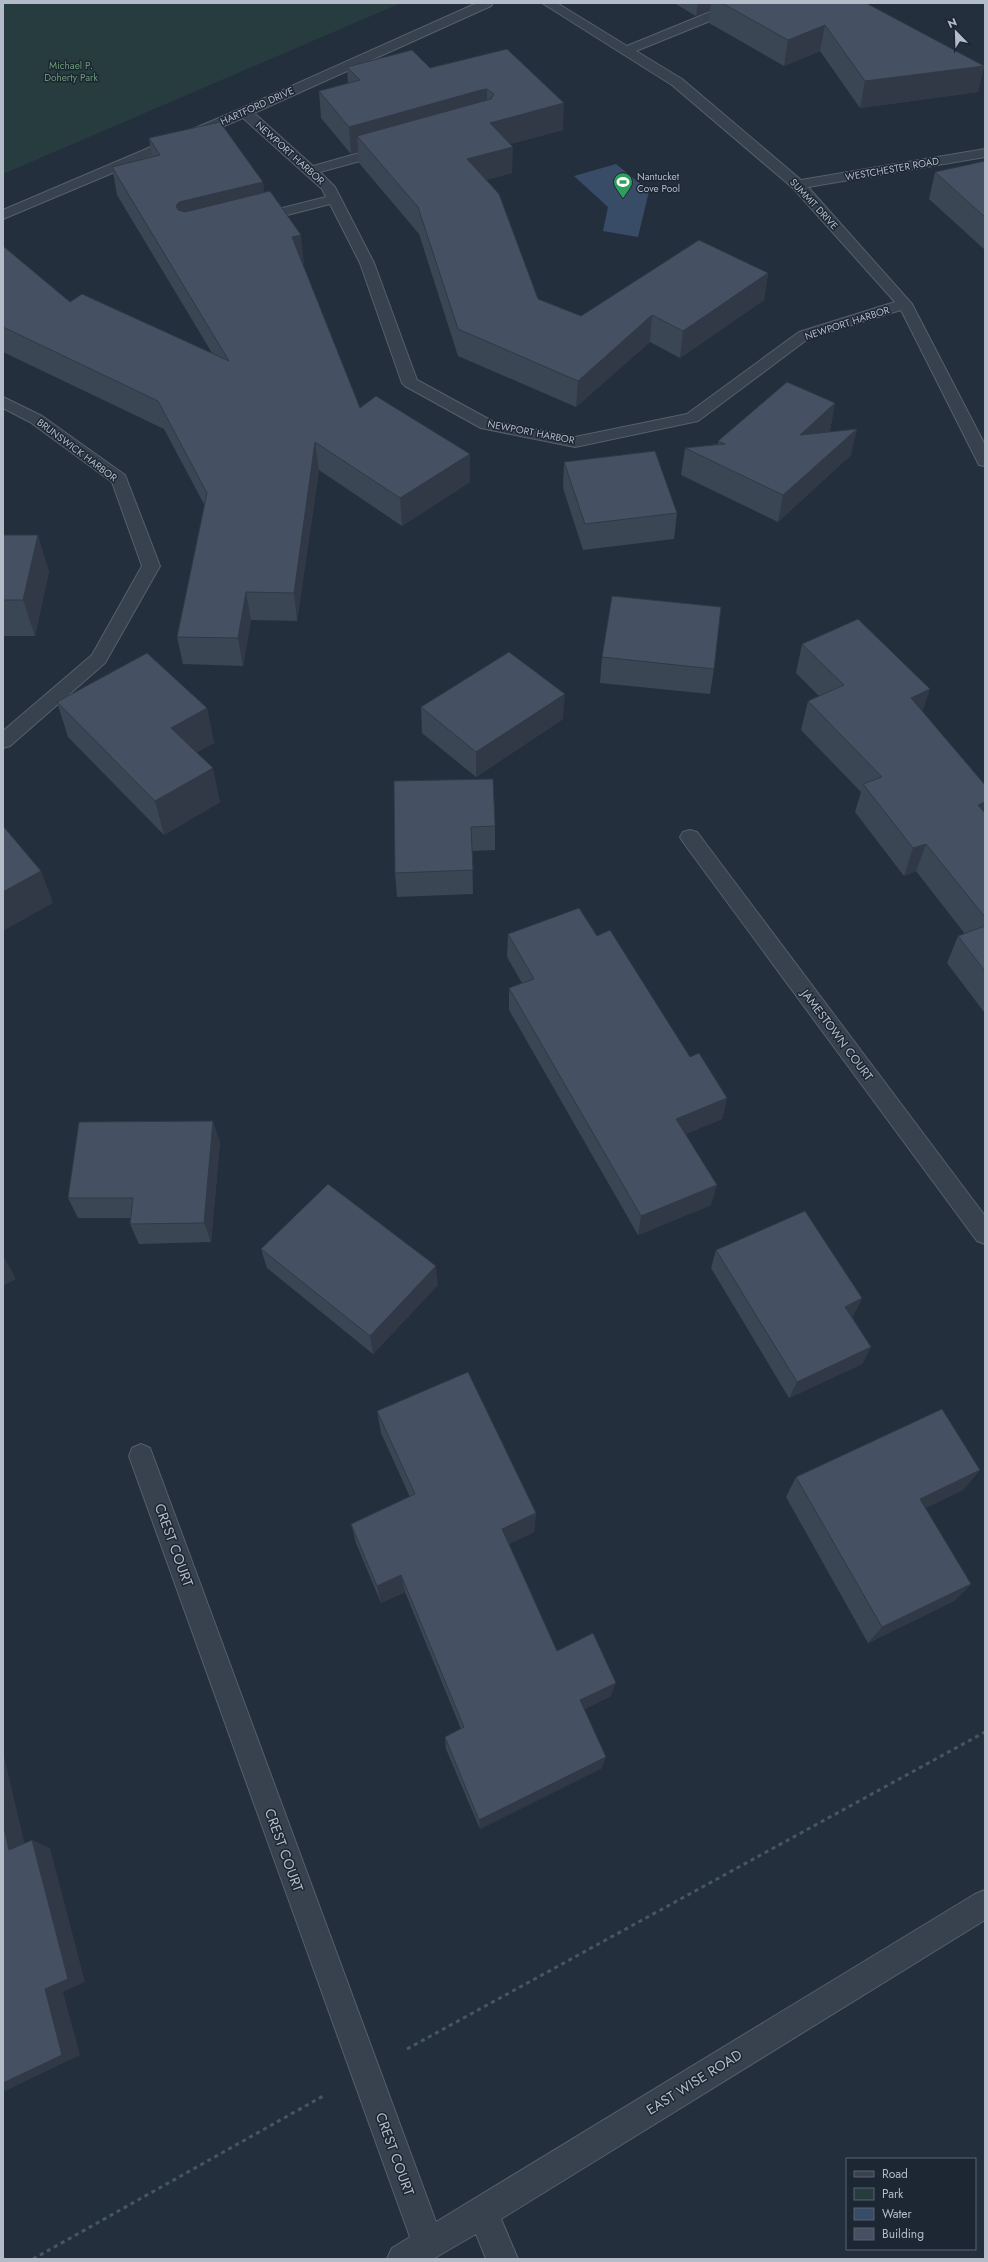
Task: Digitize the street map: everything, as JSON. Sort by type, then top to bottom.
[{"type":"street","name":"HARTFORD DRIVE","points":[[3,215],[245,112],[487,3]]},
{"type":"street","name":"SUMMIT DRIVE","points":[[548,3],[677,82],[798,185],[905,304],[985,460]]},
{"type":"street","points":[[626,50],[743,3]]},
{"type":"street","name":"NEWPORT HARBOR","points":[[245,112],[328,187],[367,263],[410,384],[487,425],[575,442],[692,418],[804,335],[905,304]]},
{"type":"street","points":[[310,171],[402,145]]},
{"type":"street","name":"WESTCHESTER ROAD","points":[[798,185],[985,154]]},
{"type":"street","points":[[241,222],[334,199]]},
{"type":"street","name":"BRUNSWICK HARBOR","points":[[3,402],[36,419],[119,479],[151,566],[99,659],[3,742]]},
{"type":"street","name":"JAMESTOWN COURT","points":[[690,837],[985,1234]]},
{"type":"street","name":"CREST COURT","points":[[141,1456],[428,2244]]},
{"type":"street","name":"EAST WISE ROAD","points":[[403,2259],[483,2212],[985,1904]]},
{"type":"street","points":[[483,2212],[502,2259]]},
{"type":"path","points":[[33,2259],[365,2072],[985,1732]]},
{"type":"green space","name":"Michael P. Doherty Park","points":[[3,3],[401,3],[3,174]]},
{"type":"water","name":"Nantucket Cove Pool","points":[[616,164],[649,191],[638,237],[603,231],[608,207],[574,176]]},
{"type":"building","points":[[722,3],[866,3],[984,66],[865,81],[825,25],[788,40]]},
{"type":"building","points":[[507,49],[564,103],[490,123],[513,147],[467,159],[499,194],[538,299],[581,316],[699,240],[768,273],[683,331],[652,315],[578,381],[458,329],[418,207],[357,136],[491,99],[494,94],[487,89],[481,90],[349,127],[319,91],[360,80],[347,67],[412,50],[430,68]]},
{"type":"building","points":[[220,122],[263,182],[179,202],[176,206],[178,210],[185,212],[270,191],[301,235],[292,237],[360,408],[376,396],[470,454],[400,498],[315,442],[294,593],[246,592],[238,638],[177,637],[207,493],[158,401],[3,327],[3,246],[70,302],[82,294],[229,361],[112,167],[160,155],[149,138]]},
{"type":"building","points":[[985,161],[985,217],[935,172]]},
{"type":"building","points":[[787,382],[835,403],[800,435],[857,429],[783,495],[685,448],[725,444],[718,441]]},
{"type":"building","points":[[655,451],[677,513],[585,524],[564,462]]},
{"type":"building","points":[[3,535],[38,535],[23,600],[3,600]]},
{"type":"building","points":[[612,596],[721,607],[714,669],[602,657]]},
{"type":"building","points":[[858,619],[930,689],[911,698],[985,785],[985,802],[978,805],[985,813],[985,917],[926,844],[913,848],[863,784],[882,777],[808,701],[844,685],[802,644]]},
{"type":"building","points":[[509,652],[565,694],[476,752],[421,707]]},
{"type":"building","points":[[147,653],[207,708],[171,728],[213,768],[155,801],[57,702]]},
{"type":"building","points":[[493,779],[495,826],[471,827],[473,870],[395,873],[394,781]]},
{"type":"building","points":[[3,826],[41,871],[3,892]]},
{"type":"building","points":[[579,908],[597,936],[610,930],[690,1057],[699,1053],[727,1098],[676,1119],[717,1185],[641,1216],[509,988],[534,979],[508,934]]},
{"type":"building","points":[[985,926],[985,971],[958,936]]},
{"type":"building","points":[[213,1121],[204,1223],[130,1224],[133,1198],[68,1198],[79,1122]]},
{"type":"building","points":[[328,1184],[436,1266],[370,1336],[261,1249]]},
{"type":"building","points":[[805,1211],[862,1298],[845,1307],[871,1347],[797,1382],[716,1250]]},
{"type":"building","points":[[468,1372],[536,1513],[502,1529],[557,1651],[593,1633],[616,1683],[580,1700],[606,1757],[479,1820],[445,1737],[464,1727],[401,1575],[377,1586],[351,1524],[415,1494],[377,1411]]},
{"type":"building","points":[[942,1409],[980,1470],[920,1499],[971,1584],[882,1627],[796,1477]]},
{"type":"building","points":[[3,1823],[9,1850],[32,1840],[68,1979],[45,1989],[62,2055],[3,2083]]},
{"type":"place","name":"Nantucket Cove Pool","points":[[623,199]]}]
